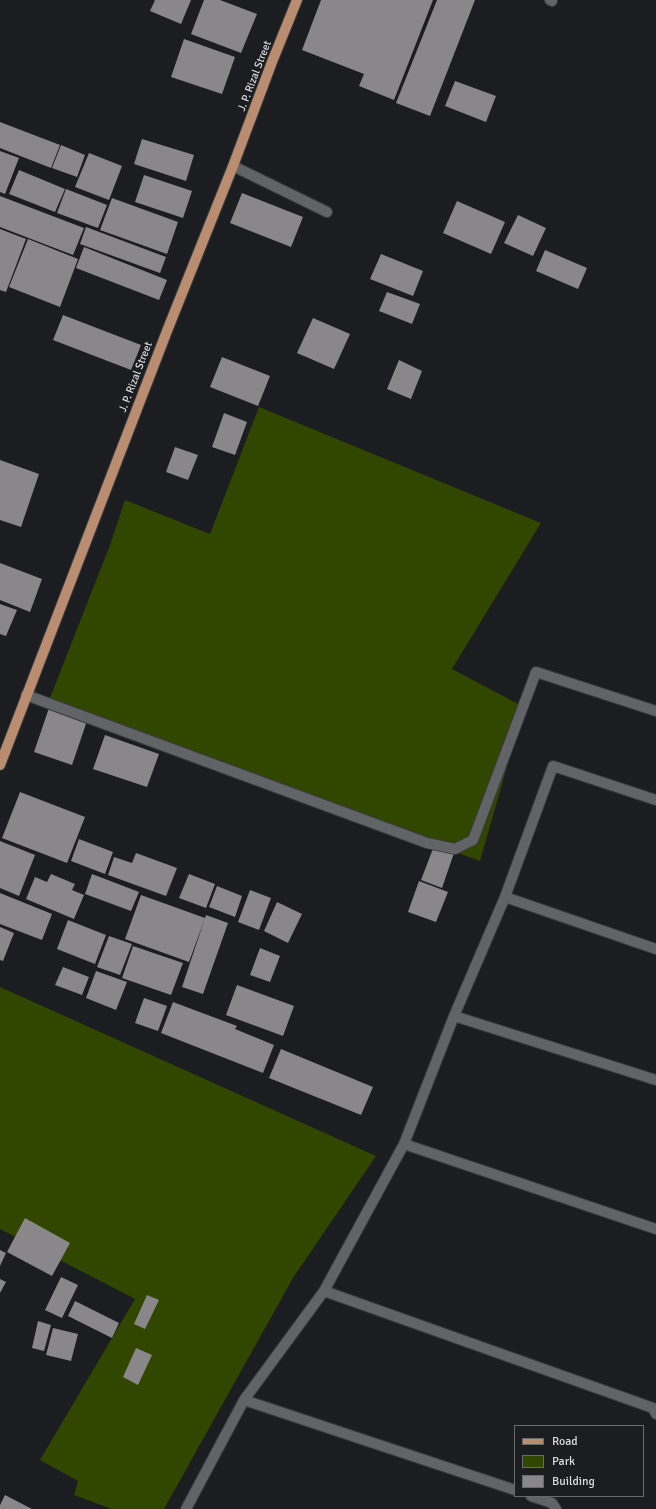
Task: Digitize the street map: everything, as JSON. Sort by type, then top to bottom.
[{"type":"main road","name":"J. P. Rizal Street","points":[[0,765],[167,331],[234,166],[272,62],[297,0]]},
{"type":"street","points":[[234,166],[327,212]]},
{"type":"street","points":[[26,695],[427,843],[455,849],[472,840],[536,672],[656,711]]},
{"type":"street","points":[[186,1509],[244,1400],[324,1291],[404,1144],[454,1016],[505,897],[553,766],[656,800]]},
{"type":"street","points":[[505,897],[656,949]]},
{"type":"street","points":[[454,1016],[656,1080]]},
{"type":"street","points":[[404,1144],[656,1229]]},
{"type":"street","points":[[324,1291],[652,1408],[656,1414]]},
{"type":"street","points":[[244,1400],[514,1490]]},
{"type":"street","points":[[535,1497],[552,1503],[556,1509]]},
{"type":"green space","points":[[259,407],[541,523],[452,669],[524,707],[480,861],[48,703],[110,545],[125,500],[210,534]]},
{"type":"green space","points":[[0,987],[376,1156],[293,1278],[164,1509],[112,1509],[74,1495],[78,1481],[40,1460],[135,1299],[0,1229]]},
{"type":"building","points":[[155,0],[191,0],[181,24],[150,11]]},
{"type":"building","points":[[204,0],[220,0],[257,14],[241,53],[191,34]]},
{"type":"building","points":[[321,0],[433,0],[394,100],[359,86],[364,74],[302,50]]},
{"type":"building","points":[[437,0],[475,0],[430,116],[396,103]]},
{"type":"building","points":[[184,39],[235,57],[222,94],[171,77]]},
{"type":"building","points":[[455,81],[496,96],[486,122],[445,106]]},
{"type":"building","points":[[0,122],[60,145],[51,168],[0,148]]},
{"type":"building","points":[[142,139],[194,155],[186,181],[134,164]]},
{"type":"building","points":[[61,145],[85,155],[77,177],[52,168]]},
{"type":"building","points":[[0,151],[19,158],[5,194],[0,192]]},
{"type":"building","points":[[89,153],[122,166],[109,200],[75,187]]},
{"type":"building","points":[[19,170],[65,189],[55,212],[9,194]]},
{"type":"building","points":[[144,175],[192,191],[183,218],[135,202]]},
{"type":"building","points":[[66,189],[107,205],[98,228],[57,213]]},
{"type":"building","points":[[242,193],[303,217],[291,247],[230,223]]},
{"type":"building","points":[[0,196],[84,228],[73,255],[0,227]]},
{"type":"building","points":[[112,198],[178,222],[167,254],[100,230]]},
{"type":"building","points":[[457,201],[505,222],[491,254],[443,233]]},
{"type":"building","points":[[518,215],[546,228],[533,256],[504,243]]},
{"type":"building","points":[[86,227],[166,257],[160,273],[80,244]]},
{"type":"building","points":[[0,229],[26,239],[6,292],[0,290]]},
{"type":"building","points":[[28,239],[78,259],[60,307],[9,287]]},
{"type":"building","points":[[84,247],[167,280],[159,300],[76,268]]},
{"type":"building","points":[[545,250],[587,268],[578,289],[536,271]]},
{"type":"building","points":[[381,254],[423,271],[413,296],[370,279]]},
{"type":"building","points":[[387,292],[420,304],[412,324],[379,311]]},
{"type":"building","points":[[63,315],[141,345],[131,370],[53,340]]},
{"type":"building","points":[[313,318],[350,334],[334,369],[297,353]]},
{"type":"building","points":[[222,357],[270,376],[258,406],[210,387]]},
{"type":"building","points":[[399,360],[422,371],[411,399],[387,389]]},
{"type":"building","points":[[224,413],[247,422],[235,455],[212,447]]},
{"type":"building","points":[[175,447],[198,455],[188,480],[166,472]]},
{"type":"building","points":[[0,460],[39,474],[21,527],[0,520]]},
{"type":"building","points":[[0,563],[42,579],[30,612],[0,600]]},
{"type":"building","points":[[0,604],[17,610],[6,636],[0,634]]},
{"type":"building","points":[[50,705],[88,718],[72,765],[34,752]]},
{"type":"building","points":[[105,735],[159,754],[147,787],[93,769]]},
{"type":"building","points":[[20,792],[85,817],[67,863],[2,838]]},
{"type":"building","points":[[79,839],[113,852],[105,874],[71,861]]},
{"type":"building","points":[[0,841],[35,855],[19,896],[0,888]]},
{"type":"building","points":[[434,846],[454,853],[442,888],[421,880]]},
{"type":"building","points":[[136,853],[177,868],[166,896],[108,875],[114,857],[132,863]]},
{"type":"building","points":[[51,874],[75,884],[72,890],[84,895],[74,919],[26,899],[35,877],[47,882]]},
{"type":"building","points":[[92,874],[139,892],[131,911],[85,894]]},
{"type":"building","points":[[189,874],[215,884],[206,908],[179,898]]},
{"type":"building","points":[[419,881],[448,892],[436,922],[408,912]]},
{"type":"building","points":[[217,886],[242,896],[235,917],[209,907]]},
{"type":"building","points":[[250,890],[271,898],[259,930],[238,922]]},
{"type":"building","points":[[0,893],[52,914],[42,940],[0,924]]},
{"type":"building","points":[[141,895],[205,918],[189,962],[125,939]]},
{"type":"building","points":[[277,902],[302,914],[288,943],[264,931]]},
{"type":"building","points":[[206,915],[228,923],[203,994],[182,987]]},
{"type":"building","points":[[68,920],[106,935],[95,964],[57,949]]},
{"type":"building","points":[[0,927],[14,933],[3,961],[0,960]]},
{"type":"building","points":[[109,936],[132,944],[120,975],[97,967]]},
{"type":"building","points":[[133,946],[183,963],[171,995],[122,978]]},
{"type":"building","points":[[260,948],[280,956],[270,982],[250,975]]},
{"type":"building","points":[[63,967],[89,977],[82,995],[55,985]]},
{"type":"building","points":[[96,971],[127,982],[116,1010],[86,998]]},
{"type":"building","points":[[237,985],[294,1006],[283,1036],[226,1015]]},
{"type":"building","points":[[144,998],[167,1006],[158,1031],[135,1023]]},
{"type":"building","points":[[173,1002],[237,1026],[235,1029],[274,1045],[263,1073],[161,1033]]},
{"type":"building","points":[[281,1049],[373,1087],[361,1115],[269,1078]]},
{"type":"building","points":[[25,1218],[70,1243],[52,1276],[7,1252]]},
{"type":"building","points":[[0,1250],[6,1253],[0,1266]]},
{"type":"building","points":[[61,1277],[78,1285],[62,1318],[45,1310]]},
{"type":"building","points":[[0,1279],[6,1282],[0,1293]]},
{"type":"building","points":[[147,1295],[159,1300],[145,1329],[134,1324]]},
{"type":"building","points":[[75,1301],[119,1323],[112,1338],[68,1316]]},
{"type":"building","points":[[38,1321],[51,1325],[44,1351],[32,1348]]},
{"type":"building","points":[[53,1328],[78,1334],[71,1361],[46,1355]]},
{"type":"building","points":[[136,1348],[152,1355],[138,1385],[123,1377]]},
{"type":"building","points":[[5,1495],[32,1509],[0,1509],[0,1505]]}]
